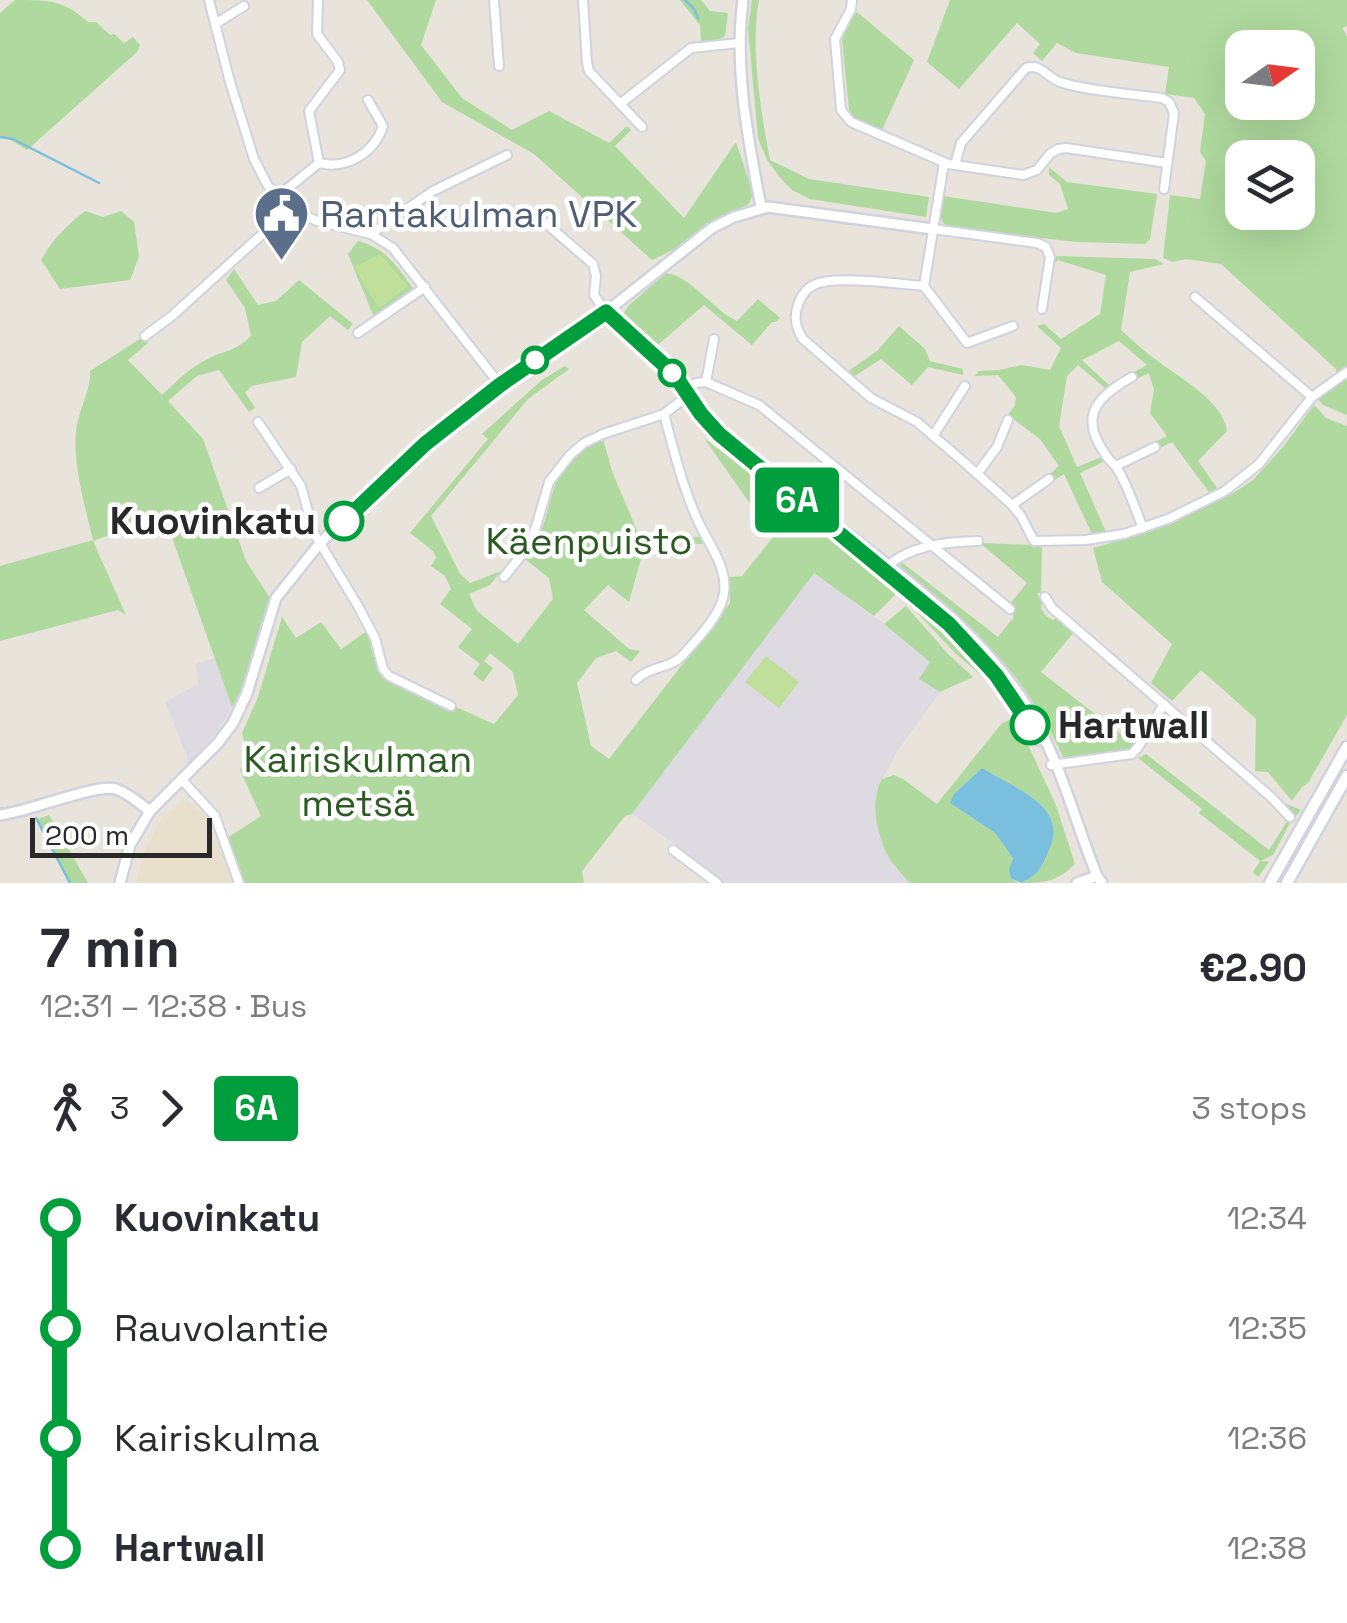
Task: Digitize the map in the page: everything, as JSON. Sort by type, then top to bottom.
[{"type":"main road","points":[[1270,883],[1347,747]]},
{"type":"main road","points":[[1287,883],[1347,776]]},
{"type":"street","points":[[209,0],[254,160],[277,197],[317,221],[371,234],[393,248],[500,385]]},
{"type":"street","points":[[318,0],[318,34],[340,70],[308,111],[320,164]]},
{"type":"street","points":[[494,0],[499,66]]},
{"type":"street","points":[[582,0],[589,71],[642,128]]},
{"type":"street","points":[[743,0],[740,43],[751,157],[761,207]]},
{"type":"street","points":[[852,0],[835,39],[842,110],[851,122],[949,164],[1024,175],[1037,170],[1050,154],[1066,148],[1167,163]]},
{"type":"street","points":[[215,24],[244,6]]},
{"type":"street","points":[[620,104],[691,48],[740,43]]},
{"type":"street","points":[[1013,326],[967,343],[924,286],[949,164],[1026,68],[1039,67],[1050,78],[1066,84],[1169,102],[1174,112],[1164,188]]},
{"type":"street","points":[[277,197],[320,164],[331,166],[368,151],[382,134],[382,123],[368,100]]},
{"type":"street","points":[[371,234],[433,191],[507,155]]},
{"type":"street","points":[[120,883],[130,845],[150,811],[234,723],[276,598],[320,543],[425,444],[500,385],[606,312],[712,228],[761,207],[1044,244],[1050,258],[1042,308]]},
{"type":"street","points":[[145,336],[173,316],[292,208]]},
{"type":"street","points":[[523,220],[531,217],[543,221],[593,264],[594,295],[606,312],[674,374],[719,434],[811,512],[886,567],[986,662],[1054,764],[1096,880],[1077,883]]},
{"type":"street","points":[[924,286],[820,282],[802,297],[796,310],[797,331],[871,398],[912,419],[1012,505],[1034,541],[1096,539],[1144,528],[1232,487],[1273,449],[1312,397],[1347,372]]},
{"type":"street","points":[[358,333],[425,288]]},
{"type":"street","points":[[1195,296],[1312,397]]},
{"type":"street","points":[[706,382],[714,339]]},
{"type":"street","points":[[1132,377],[1105,394],[1094,413],[1096,434],[1116,466],[1144,528]]},
{"type":"street","points":[[504,577],[528,547],[549,482],[570,455],[603,434],[664,414],[696,383],[706,382],[759,404],[1010,610]]},
{"type":"street","points":[[933,436],[965,386]]},
{"type":"street","points":[[636,680],[648,670],[680,658],[723,599],[722,570],[693,508],[664,414]]},
{"type":"street","points":[[976,474],[997,447],[1008,420]]},
{"type":"street","points":[[258,422],[305,495],[310,523],[375,638],[383,669],[451,706]]},
{"type":"street","points":[[1116,466],[1154,447]]},
{"type":"street","points":[[260,488],[291,469]]},
{"type":"street","points":[[1012,505],[1049,479]]},
{"type":"street","points":[[886,567],[902,555],[931,544],[978,541]]},
{"type":"street","points":[[1045,597],[1052,608],[1290,816]]},
{"type":"street","points":[[1054,764],[1132,754],[1164,704]]},
{"type":"street","points":[[181,779],[214,816],[239,883]]},
{"type":"street","points":[[0,815],[104,788],[120,790],[150,811]]},
{"type":"street","points":[[673,850],[718,883]]},
{"type":"shaded area","points":[[814,572],[930,662],[919,679],[940,692],[898,750],[878,787],[875,801],[890,861],[909,883],[722,883],[632,814]]},
{"type":"shaded area","points":[[215,658],[232,707],[219,730],[187,766],[187,756],[165,702],[198,684],[196,664]]},
{"type":"shaded area","points":[[183,801],[202,813],[208,822],[233,883],[136,883],[145,850],[164,815]]},
{"type":"green space","points":[[15,0],[63,5],[88,22],[96,22],[124,43],[133,37],[140,45],[137,52],[27,150],[0,137],[0,13]]},
{"type":"green space","points":[[367,0],[436,0],[421,45],[462,98],[512,130],[549,111],[609,143],[627,126],[631,130],[615,146],[684,218],[736,142],[753,193],[749,204],[710,223],[677,248],[652,260],[534,154],[442,102]]},
{"type":"green space","points":[[680,0],[701,0],[710,11],[728,13],[725,36],[701,41],[700,25]]},
{"type":"green space","points":[[752,0],[759,0],[756,59],[770,160],[809,179],[929,197],[926,217],[810,199],[782,180],[767,160],[758,138],[748,28]]},
{"type":"green space","points":[[950,0],[1347,0],[1347,26],[1343,28],[1347,37],[1347,415],[1318,399],[1337,382],[1336,369],[1221,264],[1163,258],[1170,195],[1200,199],[1206,161],[1200,152],[1205,114],[1194,98],[1165,94],[1169,67],[1076,53],[1057,43],[1042,61],[1033,53],[1040,44],[1017,23],[959,89],[927,62]]},
{"type":"green space","points":[[857,12],[914,60],[882,130],[858,120],[849,109],[842,41]]},
{"type":"green space","points":[[1049,167],[1067,182],[1157,194],[1150,239],[1145,244],[1077,242],[950,228],[943,222],[943,196],[1057,213],[1068,209],[1060,184],[1049,175]]},
{"type":"green space","points":[[85,211],[103,217],[121,211],[134,222],[139,257],[130,280],[60,289],[41,260],[60,233]]},
{"type":"green space","points":[[358,241],[385,254],[415,291],[373,315],[348,254]]},
{"type":"green space","points":[[380,254],[408,286],[379,309],[354,267]]},
{"type":"green space","points":[[1056,256],[1155,259],[1164,264],[1130,272],[1121,330],[1218,410],[1227,431],[1198,461],[1217,488],[1209,492],[1172,442],[1158,449],[1155,442],[1167,436],[1150,413],[1154,390],[1149,373],[1135,380],[1132,373],[1147,365],[1119,341],[1082,360],[1109,385],[1105,388],[1078,365],[1067,376],[1059,426],[1077,467],[1102,457],[1105,461],[1080,473],[1106,532],[1089,535],[1064,474],[1053,481],[1049,475],[1059,466],[1040,439],[1008,415],[1016,397],[998,375],[975,376],[979,371],[1022,365],[1050,370],[1061,348],[1037,326],[1044,324],[1061,339],[1100,314],[1106,275],[1058,260],[1053,264]]},
{"type":"green space","points":[[234,269],[258,305],[276,301],[299,280],[353,324],[348,330],[330,316],[302,342],[296,377],[252,386],[245,392],[255,408],[249,412],[219,370],[197,376],[168,401],[203,439],[246,561],[270,598],[232,707],[164,515],[93,541],[126,615],[118,610],[0,641],[0,566],[93,540],[76,458],[77,424],[90,371],[143,337],[148,343],[128,360],[162,395],[195,366],[239,345],[251,336],[245,308],[226,280]]},
{"type":"green space","points":[[666,273],[684,280],[737,321],[758,299],[780,318],[752,345],[704,305],[652,350],[626,321],[624,313]]},
{"type":"green space","points":[[899,326],[925,349],[930,361],[963,369],[963,375],[928,367],[912,385],[881,359],[853,377],[847,372],[877,351]]},
{"type":"green space","name":"Kairiskulman metsä","points":[[565,366],[569,369],[528,399],[431,516],[460,574],[470,583],[501,571],[490,585],[469,594],[477,611],[518,644],[553,599],[549,578],[524,558],[543,527],[559,477],[582,449],[603,439],[639,535],[700,537],[703,544],[642,542],[644,548],[629,602],[608,585],[584,610],[629,649],[640,651],[631,662],[616,651],[596,658],[577,683],[591,746],[609,759],[730,603],[730,577],[742,576],[776,533],[760,518],[704,438],[804,515],[896,594],[874,616],[814,573],[632,814],[625,816],[582,871],[584,883],[244,883],[231,859],[227,838],[261,816],[240,770],[248,755],[242,733],[258,697],[282,617],[296,638],[321,622],[341,649],[367,631],[382,678],[445,708],[449,704],[494,724],[518,695],[513,672],[490,653],[484,661],[493,668],[483,682],[473,674],[480,664],[458,647],[472,629],[440,604],[451,589],[445,576],[431,566],[436,558],[433,551],[410,533],[488,439],[482,434],[542,380]]},
{"type":"green space","points":[[1314,405],[1326,418],[1347,426],[1347,715],[1308,783],[1292,801],[1268,772],[1255,771],[1256,719],[1201,670],[1172,701],[1151,683],[1172,644],[1102,582],[1093,548],[1149,532],[1232,494],[1253,480]]},
{"type":"green space","points":[[980,543],[1042,548],[1041,592],[1037,593],[1041,608],[1046,616],[1058,618],[1074,632],[1041,672],[1135,745],[1111,755],[1064,759],[1035,706],[999,657],[950,609],[901,570],[900,561],[998,637],[1014,617],[1009,605],[1027,583]]},
{"type":"green space","points":[[913,600],[939,617],[964,641],[1005,691],[1003,694],[955,653],[908,603]]},
{"type":"green space","points":[[906,606],[973,677],[940,692],[919,679],[930,662],[884,624]]},
{"type":"green space","points":[[766,656],[799,682],[779,708],[745,682]]},
{"type":"green space","points":[[1015,717],[1056,805],[1075,864],[1051,880],[1022,883],[1037,873],[1045,860],[1054,833],[1051,820],[1034,799],[982,768],[953,795],[950,803],[995,833],[1013,858],[1011,872],[1018,883],[909,883],[889,858],[878,829],[875,808],[882,779],[894,775],[903,779],[937,804],[1001,724]]},
{"type":"green space","points":[[1146,754],[1269,850],[1291,815],[1275,799],[1301,810],[1273,855],[1261,861],[1269,862],[1258,877],[1253,872],[1260,861],[1138,758]]},
{"type":"green space","points":[[49,815],[88,883],[69,883],[37,819]]},
{"type":"water","points":[[982,768],[1034,799],[1051,820],[1054,833],[1050,848],[1037,873],[1021,883],[1011,878],[1013,858],[995,833],[950,803],[953,795]]},
{"type":"waterway","points":[[685,0],[698,18]]},
{"type":"waterway","points":[[0,137],[13,139],[99,183]]},
{"type":"waterway","points":[[0,809],[16,807]]},
{"type":"waterway","points":[[36,818],[70,883]]},
{"type":"bus line","name":"6A","points":[[344,521],[425,444],[500,385],[606,312],[674,374],[719,434],[949,624],[996,675],[1030,725]]},
{"type":"place","name":"Rantakulman VPK","points":[[281,263]]},
{"type":"place","name":"Kuovinkatu","points":[[344,521]]},
{"type":"place","name":"Hartwall","points":[[1030,725]]},
{"type":"park label","name":"Käenpuisto","points":[[589,541]]}]
